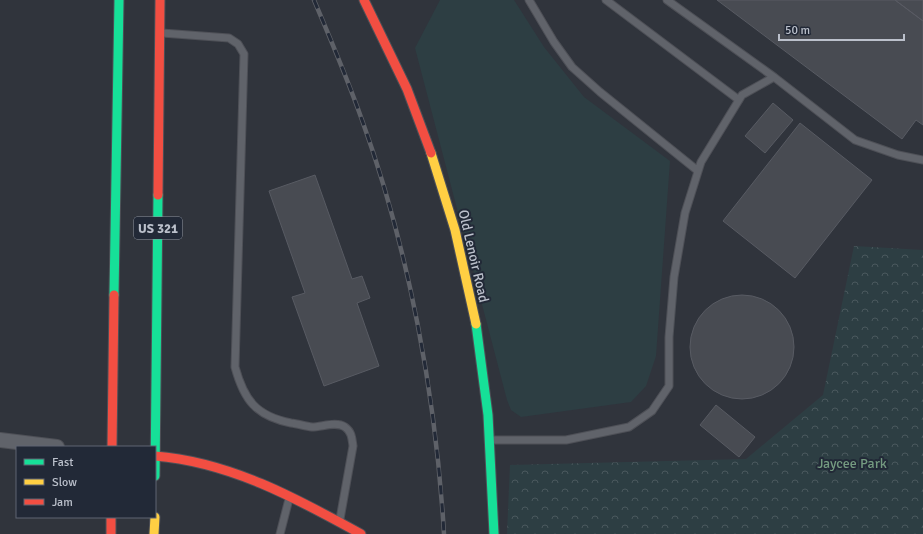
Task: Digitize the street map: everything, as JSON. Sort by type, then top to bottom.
[{"type":"main road","name":"US 321","points":[[112,446],[118,0]]},
{"type":"main road","name":"US 321","points":[[155,446],[160,0]]},
{"type":"main road","name":"Old Lenoir Road","points":[[364,0],[406,89],[443,187],[462,257],[477,332],[490,440],[494,534]]},
{"type":"main road","points":[[156,456],[188,460],[219,467],[289,496],[360,534]]},
{"type":"main road","points":[[111,518],[111,534]]},
{"type":"main road","points":[[154,518],[154,534]]},
{"type":"street","points":[[0,440],[49,446]]},
{"type":"lane","points":[[530,0],[554,42],[572,67],[600,92],[698,170]]},
{"type":"lane","points":[[606,0],[738,100]]},
{"type":"lane","points":[[667,0],[774,77],[855,140],[898,155],[923,160]]},
{"type":"lane","points":[[160,32],[229,38],[238,44],[244,54],[235,367],[244,393],[264,415],[276,420],[311,427],[338,424],[352,435],[353,446],[339,522]]},
{"type":"lane","points":[[490,440],[566,440],[629,427],[652,411],[669,386],[669,337],[674,277],[685,213],[698,170],[701,162],[742,95],[774,77]]},
{"type":"lane","points":[[280,534],[289,496]]},
{"type":"green space","points":[[440,0],[514,0],[544,47],[584,97],[670,161],[656,356],[646,386],[631,402],[521,417],[511,410],[507,400],[415,48]]},
{"type":"green space","name":"Jaycee Park","points":[[854,246],[923,250],[923,534],[507,534],[510,465],[746,459],[823,395]]},
{"type":"building","points":[[717,0],[895,0],[923,21],[923,125],[916,120],[902,139]]},
{"type":"building","points":[[895,0],[923,0],[923,21]]},
{"type":"building","points":[[773,103],[793,120],[765,153],[745,136]]},
{"type":"building","points":[[800,123],[872,180],[795,278],[723,221]]},
{"type":"building","points":[[315,175],[352,279],[362,276],[370,298],[357,303],[379,366],[324,386],[292,297],[305,293],[269,191]]},
{"type":"building","points":[[742,295],[762,299],[779,310],[790,327],[794,347],[790,367],[779,384],[762,395],[742,399],[722,395],[705,384],[694,367],[690,347],[694,327],[705,310],[722,299]]},
{"type":"building","points":[[716,405],[755,437],[739,457],[700,425]]},
{"type":"railway","points":[[314,0],[362,120],[379,169],[394,220],[418,324],[427,377],[440,482],[444,534]]},
{"type":"traffic: fast","points":[[114,295],[119,0]]},
{"type":"traffic: fast","points":[[155,446],[158,195]]},
{"type":"traffic: fast","points":[[476,324],[488,415],[494,534]]},
{"type":"traffic: slow","points":[[431,153],[455,230],[476,324]]},
{"type":"traffic: slow","points":[[154,534],[155,518]]},
{"type":"traffic: jam","points":[[158,195],[160,0]]},
{"type":"traffic: jam","points":[[364,0],[407,89],[431,153]]},
{"type":"traffic: jam","points":[[112,446],[114,295]]},
{"type":"traffic: jam","points":[[156,456],[210,466],[236,474],[287,495],[361,534]]},
{"type":"traffic: jam","points":[[111,518],[111,534]]}]
